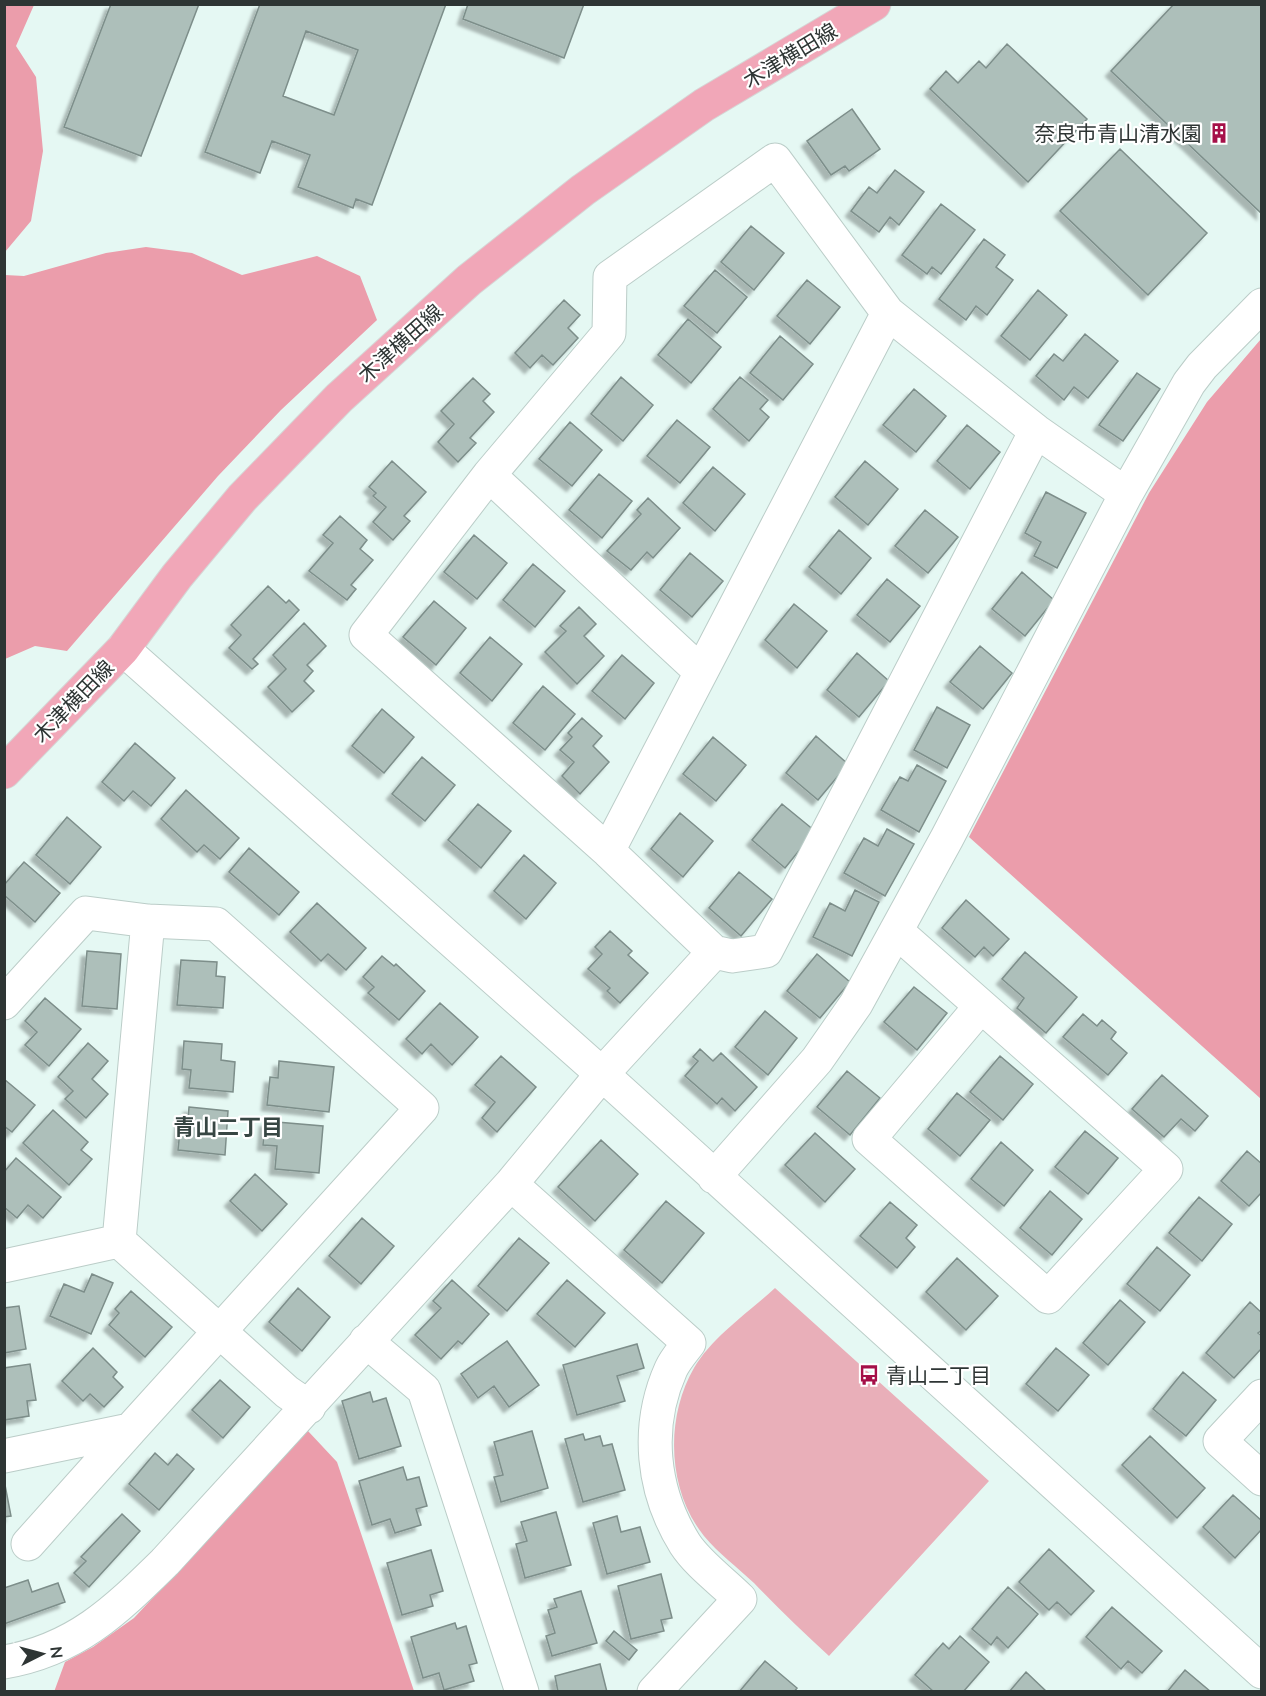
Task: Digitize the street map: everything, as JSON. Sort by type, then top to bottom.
[{"type":"main road","name":"木津横田線","points":[[4,772],[123,649],[177,576],[242,498],[339,398],[469,280],[583,190],[704,105],[874,4]]},
{"type":"street","points":[[1036,431],[766,951],[732,956],[714,951],[608,851],[366,635],[489,475],[609,333],[610,277],[775,160],[888,313],[1036,431],[1126,494]]},
{"type":"street","points":[[714,1177],[817,1060],[856,1004],[1126,494],[1189,383],[1202,366],[1262,305]]},
{"type":"street","points":[[608,851],[888,313]]},
{"type":"street","points":[[489,475],[701,672]]},
{"type":"street","points":[[123,649],[602,1074],[1262,1672]]},
{"type":"street","points":[[4,1003],[86,914],[148,921],[216,924],[422,1108],[28,1544]]},
{"type":"street","points":[[119,1241],[148,921]]},
{"type":"street","points":[[896,931],[1166,1169],[1048,1297],[869,1140],[981,1006]]},
{"type":"street","points":[[4,1662],[31,1658],[73,1640],[112,1614],[165,1562],[511,1184],[602,1074],[714,951]]},
{"type":"street","points":[[511,1184],[689,1343],[671,1368],[658,1411],[654,1461],[664,1503],[686,1546],[740,1599],[654,1692]]},
{"type":"street","points":[[4,1266],[119,1241]]},
{"type":"street","points":[[119,1241],[286,1392],[309,1407]]},
{"type":"street","points":[[366,1341],[424,1390],[522,1692]]},
{"type":"street","points":[[1262,1396],[1220,1441],[1262,1479]]},
{"type":"street","points":[[4,1456],[130,1430]]},
{"type":"shaded area","points":[[5,4],[34,5],[16,46],[36,77],[43,151],[31,221],[5,252]]},
{"type":"shaded area","points":[[146,247],[192,253],[242,275],[317,256],[360,276],[377,320],[281,410],[218,476],[67,651],[35,646],[5,659],[5,275],[24,276],[106,253]]},
{"type":"shaded area","points":[[1261,339],[1261,1099],[969,837],[1149,493],[1207,402]]},
{"type":"shaded area","points":[[775,1288],[989,1481],[829,1656],[704,1536],[692,1518],[677,1476],[674,1454],[678,1409],[694,1368],[721,1335]]},
{"type":"shaded area","points":[[308,1431],[337,1462],[414,1691],[54,1692],[65,1662],[93,1647],[134,1618]]},
{"type":"building","points":[[111,4],[199,4],[141,156],[64,127]]},
{"type":"building","points":[[260,4],[446,4],[372,205],[356,199],[353,208],[298,187],[310,155],[272,141],[260,173],[205,152]],"holes":[[[306,31],[358,50],[334,115],[283,96]]]},
{"type":"building","points":[[468,4],[584,4],[564,58],[463,19]]},
{"type":"building","name":"奈良市青山清水園","points":[[1174,4],[1262,4],[1262,214],[1111,71]]},
{"type":"building","points":[[1007,44],[1087,119],[1028,182],[930,89],[946,71],[958,83],[979,61],[986,68]]},
{"type":"building","points":[[852,109],[880,149],[849,171],[845,166],[831,175],[807,141]]},
{"type":"building","points":[[1120,149],[1207,233],[1148,295],[1060,211]]},
{"type":"building","points":[[895,170],[924,192],[899,225],[890,217],[879,232],[851,211],[869,187],[877,193]]},
{"type":"building","points":[[941,204],[975,230],[941,274],[932,267],[927,274],[902,255]]},
{"type":"building","points":[[751,226],[784,253],[754,290],[721,262]]},
{"type":"building","points":[[984,239],[1005,255],[996,267],[1013,280],[987,315],[976,306],[966,320],[939,299]]},
{"type":"building","points":[[715,270],[747,297],[717,333],[684,306]]},
{"type":"building","points":[[807,280],[840,307],[810,344],[777,316]]},
{"type":"building","points":[[1038,290],[1067,315],[1030,360],[1001,336]]},
{"type":"building","points":[[564,300],[580,315],[568,328],[578,338],[553,365],[542,355],[530,368],[515,353]]},
{"type":"building","points":[[688,319],[721,347],[691,383],[658,355]]},
{"type":"building","points":[[1085,334],[1118,361],[1088,398],[1074,387],[1064,400],[1036,376],[1054,354],[1063,361]]},
{"type":"building","points":[[780,336],[813,364],[783,400],[750,373]]},
{"type":"building","points":[[1137,373],[1160,389],[1123,441],[1099,425]]},
{"type":"building","points":[[621,377],[653,405],[623,441],[591,414]]},
{"type":"building","points":[[740,377],[768,400],[760,409],[769,417],[749,441],[713,409]]},
{"type":"building","points":[[473,378],[490,394],[483,401],[494,412],[470,438],[476,443],[458,462],[438,442],[454,424],[441,411]]},
{"type":"building","points":[[914,389],[946,416],[916,452],[883,425]]},
{"type":"building","points":[[677,420],[710,447],[680,483],[647,456]]},
{"type":"building","points":[[570,422],[602,450],[572,486],[539,459]]},
{"type":"building","points":[[967,425],[1000,452],[970,489],[937,461]]},
{"type":"building","points":[[392,461],[426,492],[404,516],[410,521],[393,540],[373,522],[386,507],[373,496],[376,493],[369,487]]},
{"type":"building","points":[[865,461],[898,489],[868,525],[835,497]]},
{"type":"building","points":[[713,467],[745,494],[715,531],[683,503]]},
{"type":"building","points":[[599,474],[632,501],[602,538],[569,510]]},
{"type":"building","points":[[1046,492],[1086,513],[1057,568],[1034,556],[1041,542],[1025,533]]},
{"type":"building","points":[[648,498],[680,528],[653,558],[647,552],[631,570],[607,551],[641,514],[637,510]]},
{"type":"building","points":[[925,510],[958,537],[928,573],[895,546]]},
{"type":"building","points":[[340,516],[367,540],[360,549],[373,560],[351,585],[356,589],[347,600],[309,571],[333,543],[323,535]]},
{"type":"building","points":[[839,530],[871,558],[841,594],[809,567]]},
{"type":"building","points":[[474,535],[507,563],[477,599],[444,572]]},
{"type":"building","points":[[690,553],[723,581],[692,617],[660,590]]},
{"type":"building","points":[[533,564],[565,591],[535,627],[503,600]]},
{"type":"building","points":[[1022,572],[1054,600],[1025,636],[992,609]]},
{"type":"building","points":[[887,579],[920,606],[890,642],[857,615]]},
{"type":"building","points":[[268,586],[286,603],[289,600],[299,610],[253,659],[258,664],[252,669],[229,648],[241,635],[231,625]]},
{"type":"building","points":[[434,601],[466,628],[436,665],[403,637]]},
{"type":"building","points":[[794,604],[827,631],[797,668],[765,640]]},
{"type":"building","points":[[579,607],[596,624],[584,636],[604,656],[577,684],[545,652],[566,631],[560,626]]},
{"type":"building","points":[[304,623],[326,646],[307,665],[313,671],[304,681],[314,691],[292,712],[268,687],[286,669],[273,655]]},
{"type":"building","points":[[490,637],[522,664],[492,701],[460,673]]},
{"type":"building","points":[[980,646],[1012,673],[983,709],[950,682]]},
{"type":"building","points":[[857,653],[889,681],[859,717],[827,690]]},
{"type":"building","points":[[622,655],[654,683],[625,719],[592,691]]},
{"type":"building","points":[[543,686],[575,714],[545,750],[513,723]]},
{"type":"building","points":[[937,707],[970,725],[947,768],[914,750]]},
{"type":"building","points":[[382,709],[414,737],[384,773],[352,746]]},
{"type":"building","points":[[582,718],[602,736],[593,746],[609,762],[580,794],[562,776],[574,762],[560,750],[572,737],[568,733]]},
{"type":"building","points":[[816,736],[848,764],[818,800],[786,773]]},
{"type":"building","points":[[713,737],[746,765],[716,801],[683,774]]},
{"type":"building","points":[[135,743],[175,778],[151,806],[133,791],[124,801],[102,782]]},
{"type":"building","points":[[422,757],[455,785],[425,821],[392,794]]},
{"type":"building","points":[[917,765],[946,781],[919,832],[881,810],[900,777],[908,781]]},
{"type":"building","points":[[186,790],[239,838],[220,859],[204,845],[197,852],[161,819]]},
{"type":"building","points":[[478,804],[511,831],[481,868],[448,840]]},
{"type":"building","points":[[782,804],[815,831],[785,868],[752,840]]},
{"type":"building","points":[[680,813],[713,841],[683,877],[651,849]]},
{"type":"building","points":[[67,817],[101,847],[70,884],[36,855]]},
{"type":"building","points":[[887,829],[914,844],[885,896],[844,873],[864,838],[878,846]]},
{"type":"building","points":[[249,848],[299,892],[279,915],[229,872]]},
{"type":"building","points":[[524,855],[556,883],[526,919],[494,891]]},
{"type":"building","points":[[24,862],[60,893],[35,922],[4,895],[4,885]]},
{"type":"building","points":[[739,872],[772,899],[741,936],[709,908]]},
{"type":"building","points":[[855,890],[879,902],[852,956],[813,937],[830,903],[845,911]]},
{"type":"building","points":[[966,900],[1009,939],[993,956],[984,947],[975,957],[942,928]]},
{"type":"building","points":[[317,903],[366,948],[346,970],[328,954],[321,961],[290,932]]},
{"type":"building","points":[[610,931],[632,951],[628,955],[648,973],[620,1003],[607,991],[610,988],[588,969],[602,954],[595,947]]},
{"type":"building","points":[[87,951],[121,954],[117,1009],[82,1006]]},
{"type":"building","points":[[1025,952],[1077,997],[1046,1033],[1017,1008],[1024,998],[1002,979]]},
{"type":"building","points":[[817,954],[850,982],[820,1018],[787,991]]},
{"type":"building","points":[[382,956],[394,966],[396,964],[425,991],[399,1020],[368,993],[374,987],[363,977]]},
{"type":"building","points":[[181,960],[217,962],[216,976],[225,977],[223,1008],[177,1005]]},
{"type":"building","points":[[914,987],[947,1013],[917,1050],[884,1022]]},
{"type":"building","points":[[45,998],[81,1029],[49,1066],[25,1045],[37,1032],[25,1021]]},
{"type":"building","points":[[440,1003],[478,1037],[452,1065],[431,1044],[422,1054],[406,1039]]},
{"type":"building","points":[[765,1011],[797,1038],[768,1075],[735,1047]]},
{"type":"building","points":[[1083,1014],[1097,1026],[1102,1020],[1116,1032],[1111,1039],[1127,1053],[1108,1075],[1063,1037]]},
{"type":"building","points":[[184,1041],[222,1044],[221,1060],[235,1062],[233,1092],[189,1088],[191,1070],[182,1069]]},
{"type":"building","points":[[88,1043],[108,1061],[92,1079],[108,1094],[86,1118],[65,1099],[73,1091],[58,1077]]},
{"type":"building","points":[[700,1049],[713,1061],[721,1053],[757,1087],[735,1111],[722,1098],[717,1104],[685,1076],[698,1061],[693,1057]]},
{"type":"building","points":[[501,1056],[536,1087],[497,1132],[482,1118],[495,1102],[475,1085]]},
{"type":"building","points":[[1000,1056],[1033,1084],[1003,1120],[970,1092]]},
{"type":"building","points":[[279,1061],[334,1067],[329,1112],[267,1105],[270,1077],[278,1078]]},
{"type":"building","points":[[847,1071],[880,1098],[850,1135],[817,1107]]},
{"type":"building","points":[[1162,1075],[1208,1116],[1195,1131],[1181,1119],[1164,1137],[1132,1109]]},
{"type":"building","points":[[4,1079],[35,1105],[12,1132],[4,1126]]},
{"type":"building","points":[[957,1093],[990,1120],[960,1156],[928,1129]]},
{"type":"building","points":[[189,1107],[228,1111],[225,1155],[178,1150],[181,1120],[188,1120]]},
{"type":"building","points":[[53,1110],[88,1142],[81,1150],[92,1159],[69,1185],[23,1143]]},
{"type":"building","points":[[265,1121],[323,1126],[319,1173],[275,1169],[277,1146],[263,1145]]},
{"type":"building","points":[[1085,1131],[1118,1158],[1088,1194],[1055,1167]]},
{"type":"building","points":[[815,1133],[855,1169],[825,1202],[785,1165]]},
{"type":"building","points":[[601,1140],[638,1174],[595,1221],[558,1187]]},
{"type":"building","points":[[1001,1142],[1033,1170],[1004,1206],[971,1179]]},
{"type":"building","points":[[1247,1151],[1262,1164],[1262,1192],[1249,1206],[1221,1181]]},
{"type":"building","points":[[16,1158],[61,1197],[43,1218],[28,1205],[17,1218],[4,1207],[4,1172]]},
{"type":"building","points":[[255,1174],[287,1204],[262,1231],[230,1201]]},
{"type":"building","points":[[1050,1191],[1082,1219],[1052,1255],[1020,1228]]},
{"type":"building","points":[[1199,1197],[1232,1224],[1202,1261],[1169,1233]]},
{"type":"building","points":[[666,1201],[704,1233],[662,1283],[624,1250]]},
{"type":"building","points":[[890,1202],[917,1225],[906,1238],[915,1247],[897,1268],[860,1236]]},
{"type":"building","points":[[362,1218],[394,1246],[361,1284],[329,1256]]},
{"type":"building","points":[[519,1238],[549,1263],[507,1311],[478,1286]]},
{"type":"building","points":[[1157,1247],[1190,1275],[1160,1311],[1127,1284]]},
{"type":"building","points":[[957,1258],[998,1296],[966,1330],[926,1292]]},
{"type":"building","points":[[92,1274],[113,1283],[91,1334],[50,1316],[64,1284],[84,1292]]},
{"type":"building","points":[[452,1280],[489,1314],[462,1344],[458,1341],[441,1359],[415,1335],[441,1308],[433,1301]]},
{"type":"building","points":[[567,1280],[605,1313],[575,1347],[537,1314]]},
{"type":"building","points":[[298,1288],[330,1317],[302,1351],[269,1322]]},
{"type":"building","points":[[131,1291],[172,1327],[145,1357],[109,1325],[119,1313],[115,1309]]},
{"type":"building","points":[[1120,1300],[1145,1322],[1108,1365],[1083,1343]]},
{"type":"building","points":[[1250,1302],[1262,1313],[1262,1330],[1258,1333],[1262,1336],[1262,1348],[1234,1378],[1206,1353]]},
{"type":"building","points":[[19,1306],[26,1349],[4,1353],[4,1308]]},
{"type":"building","points":[[507,1341],[539,1385],[509,1407],[494,1386],[478,1398],[461,1374]]},
{"type":"building","points":[[637,1344],[644,1368],[617,1376],[625,1401],[577,1415],[563,1365]]},
{"type":"building","points":[[93,1348],[117,1372],[113,1377],[123,1387],[104,1407],[90,1394],[83,1401],[62,1381]]},
{"type":"building","points":[[1056,1348],[1089,1375],[1058,1411],[1026,1384]]},
{"type":"building","points":[[30,1364],[36,1400],[27,1401],[29,1416],[4,1420],[4,1368]]},
{"type":"building","points":[[1183,1372],[1216,1400],[1186,1436],[1153,1409]]},
{"type":"building","points":[[220,1380],[250,1407],[223,1438],[192,1410]]},
{"type":"building","points":[[370,1392],[373,1402],[386,1398],[401,1446],[359,1459],[342,1401]]},
{"type":"building","points":[[532,1431],[548,1488],[501,1502],[494,1477],[503,1475],[494,1442]]},
{"type":"building","points":[[583,1434],[585,1440],[600,1436],[603,1446],[612,1444],[625,1490],[583,1502],[565,1439]]},
{"type":"building","points":[[1150,1436],[1205,1488],[1177,1518],[1122,1465]]},
{"type":"building","points":[[155,1453],[168,1465],[177,1454],[194,1469],[159,1510],[129,1484]]},
{"type":"building","points":[[403,1467],[407,1480],[419,1477],[427,1506],[416,1509],[421,1525],[395,1533],[390,1519],[372,1525],[359,1481]]},
{"type":"building","points":[[4,1486],[11,1516],[4,1517]]},
{"type":"building","points":[[1233,1495],[1262,1521],[1262,1529],[1235,1558],[1203,1527]]},
{"type":"building","points":[[556,1512],[571,1565],[525,1578],[516,1544],[527,1541],[521,1522]]},
{"type":"building","points":[[122,1514],[140,1531],[89,1587],[74,1573],[86,1561],[81,1557]]},
{"type":"building","points":[[617,1516],[621,1532],[640,1527],[650,1562],[607,1574],[593,1523]]},
{"type":"building","points":[[1049,1549],[1094,1591],[1071,1615],[1057,1602],[1049,1610],[1019,1582]]},
{"type":"building","points":[[431,1550],[443,1591],[430,1595],[433,1606],[402,1615],[387,1563]]},
{"type":"building","points":[[661,1574],[672,1618],[661,1620],[664,1631],[631,1639],[618,1586]]},
{"type":"building","points":[[28,1580],[32,1592],[58,1583],[65,1602],[4,1624],[4,1588]]},
{"type":"building","points":[[1008,1587],[1038,1614],[1008,1648],[997,1637],[991,1645],[972,1629]]},
{"type":"building","points":[[581,1591],[597,1643],[552,1656],[546,1636],[555,1633],[548,1610],[557,1607],[554,1599]]},
{"type":"building","points":[[1112,1607],[1162,1651],[1142,1673],[1128,1661],[1121,1669],[1086,1637]]},
{"type":"building","points":[[455,1623],[457,1629],[466,1626],[477,1663],[469,1665],[474,1681],[444,1690],[439,1673],[423,1678],[411,1637]]},
{"type":"building","points":[[614,1631],[637,1650],[629,1660],[606,1641]]},
{"type":"building","points":[[960,1636],[989,1662],[963,1692],[934,1692],[915,1675],[943,1643],[949,1649]]},
{"type":"building","points":[[765,1661],[797,1688],[794,1692],[739,1692]]},
{"type":"building","points":[[600,1664],[607,1692],[558,1692],[555,1676]]},
{"type":"building","points":[[1185,1670],[1211,1692],[1167,1692]]},
{"type":"building","points":[[1026,1672],[1047,1692],[1009,1692]]},
{"type":"place","name":"奈良市青山清水園","points":[[1219,133]]},
{"type":"place","name":"青山二丁目","points":[[869,1375]]},
{"type":"district","name":"青山二丁目","points":[[228,1127]]}]
